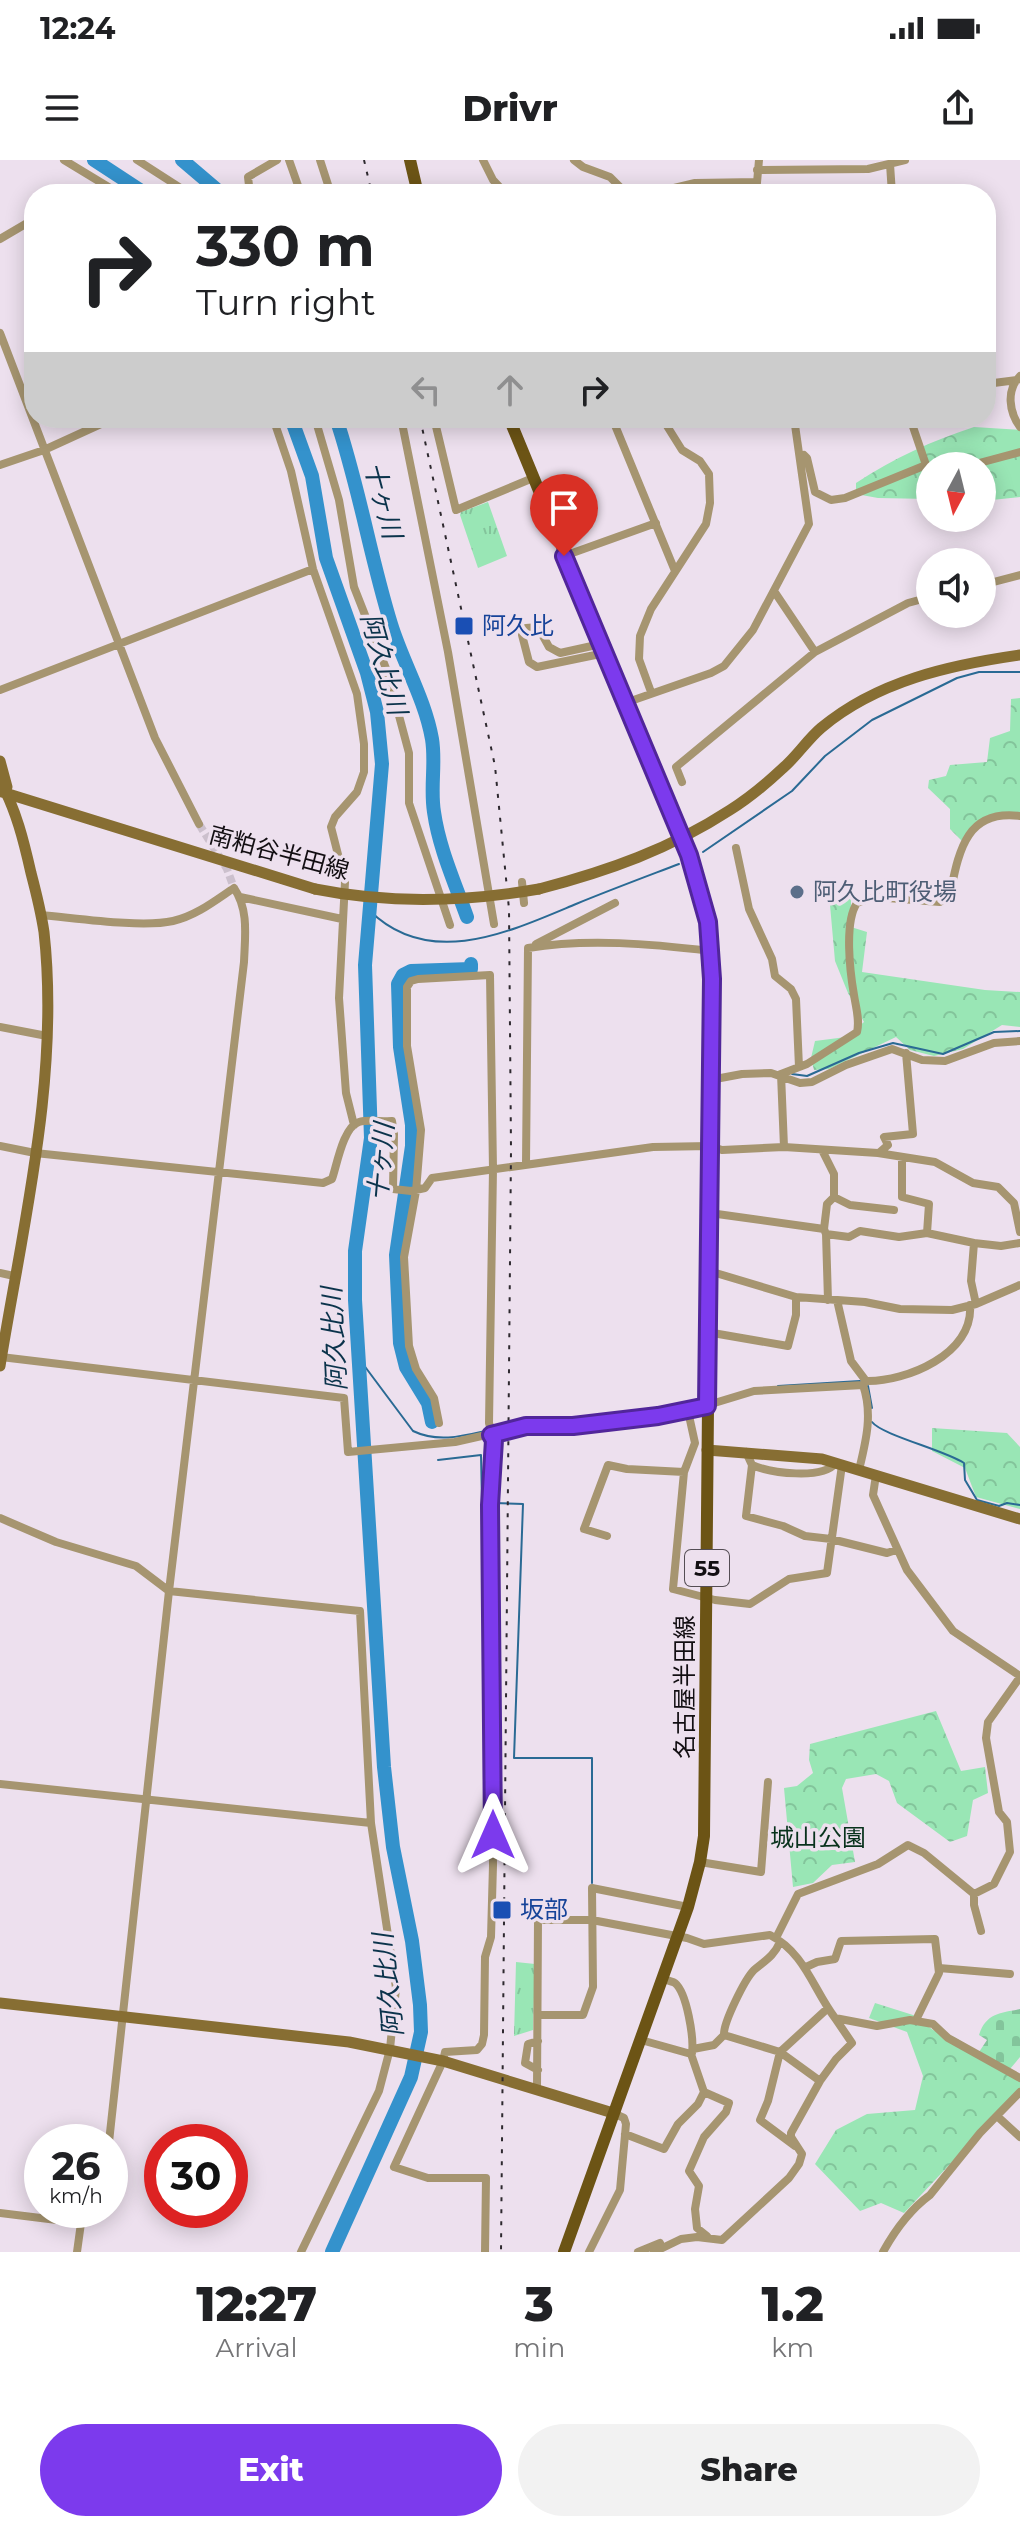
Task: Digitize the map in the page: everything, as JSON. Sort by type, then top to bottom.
[{"type":"main road","points":[[410,160],[416,184]]},
{"type":"main road","name":"名古屋半田線","points":[[513,428],[683,839],[708,922],[711,951],[706,1809],[700,1862],[688,1907],[564,2252]]},
{"type":"street","points":[[64,160],[104,184]]},
{"type":"street","points":[[137,160],[174,184]]},
{"type":"street","points":[[249,184],[248,177],[277,160]]},
{"type":"street","points":[[290,160],[297,184]]},
{"type":"street","points":[[320,160],[328,184]]},
{"type":"street","points":[[483,160],[497,184]]},
{"type":"street","points":[[574,160],[583,167],[610,177],[617,184]]},
{"type":"street","points":[[691,184],[757,182],[759,160]]},
{"type":"street","points":[[757,170],[868,169],[905,160]]},
{"type":"street","points":[[890,164],[892,184]]},
{"type":"street","points":[[0,239],[24,225]]},
{"type":"street","points":[[0,333],[24,397]]},
{"type":"street","points":[[996,382],[1018,379]]},
{"type":"street","points":[[1018,379],[1010,398],[1011,416],[1020,427]]},
{"type":"street","points":[[36,428],[155,738],[199,824]]},
{"type":"street","points":[[0,465],[44,450],[92,428]]},
{"type":"street","points":[[276,428],[291,471],[313,569],[357,694],[364,744],[364,772],[357,792],[335,817],[331,827],[345,882],[339,998],[346,1093],[356,1124]]},
{"type":"street","points":[[318,428],[339,500],[354,587],[387,671],[409,753],[409,803],[450,925]]},
{"type":"street","points":[[403,428],[451,667],[494,924]]},
{"type":"street","points":[[436,428],[456,510],[533,478]]},
{"type":"street","points":[[616,428],[675,571]]},
{"type":"street","points":[[651,692],[641,669],[640,636],[651,609],[706,524],[710,503],[709,474],[700,461],[682,450],[668,428]]},
{"type":"street","points":[[625,703],[724,666],[753,630],[809,524],[796,428]]},
{"type":"street","points":[[914,428],[923,452]]},
{"type":"street","points":[[996,458],[1020,452]]},
{"type":"street","points":[[801,454],[807,458],[815,492],[831,500],[845,498],[916,471]]},
{"type":"street","points":[[564,556],[656,523]]},
{"type":"street","points":[[0,690],[313,569]]},
{"type":"street","points":[[996,581],[1020,575]]},
{"type":"street","points":[[774,591],[815,652]]},
{"type":"street","points":[[682,782],[676,767],[815,652],[916,601]]},
{"type":"street","points":[[547,666],[552,658],[538,627],[522,630],[529,662],[537,667],[547,666],[603,648]]},
{"type":"street","points":[[549,647],[565,653],[603,648]]},
{"type":"street","name":"南粕谷半田線","points":[[4,793],[315,889],[415,901],[475,899],[539,889],[598,873],[683,839],[734,808],[783,768],[822,728],[880,693],[933,671],[1020,655]]},
{"type":"street","points":[[0,761],[4,793]]},
{"type":"street","points":[[0,781],[24,843],[41,915],[47,989],[47,1036],[35,1153],[1,1362],[344,1398],[348,1452],[455,1442],[526,1426],[573,1426],[688,1411],[754,1391],[898,1378],[950,1352],[959,1342],[973,1304],[974,1243]]},
{"type":"street","points":[[710,1080],[742,1074],[781,1074],[799,1067],[857,1032],[859,1024],[853,992],[850,919],[857,903],[874,897],[946,900],[964,844],[972,831],[983,820],[997,814],[1020,816]]},
{"type":"street","points":[[736,848],[749,909],[772,959],[775,976],[791,989],[796,999],[799,1067]]},
{"type":"street","points":[[522,882],[524,903]]},
{"type":"street","points":[[41,915],[173,921],[196,912],[234,888],[244,911],[244,962],[217,1171],[111,2124]]},
{"type":"street","points":[[240,897],[342,919]]},
{"type":"street","points":[[528,948],[615,903]]},
{"type":"street","points":[[528,948],[551,944],[649,944],[711,951]]},
{"type":"street","points":[[526,1164],[528,948]]},
{"type":"street","points":[[439,1423],[434,1398],[416,1369],[409,1346],[404,1257],[421,1130],[407,1046],[407,987],[411,981],[418,979],[490,975],[493,1169],[489,1423],[494,1440],[490,1505],[493,1865],[491,1937],[485,1957],[484,2035],[477,2050],[445,2052],[394,2167],[428,2178],[486,2178],[485,2252]]},
{"type":"street","points":[[0,1027],[47,1036]]},
{"type":"street","points":[[781,1074],[792,1081],[812,1082],[866,1057],[892,1049],[922,1060],[945,1061],[994,1043],[1020,1041]]},
{"type":"street","points":[[878,1153],[888,1145],[884,1137],[913,1134],[906,1053]]},
{"type":"street","points":[[781,1074],[784,1147]]},
{"type":"street","points":[[356,1124],[392,1121],[393,1189],[413,1191],[425,1188],[432,1178],[653,1147],[710,1146],[722,1150],[784,1147],[878,1153],[935,1162],[973,1183],[998,1187],[1014,1203],[1020,1232]]},
{"type":"street","points":[[0,1146],[35,1153],[323,1183],[332,1179],[341,1145],[356,1124]]},
{"type":"street","points":[[822,1150],[834,1174],[834,1197],[827,1204],[825,1232],[833,1300],[851,1361],[865,1383],[868,1398],[868,1430],[859,1470]]},
{"type":"street","points":[[902,1157],[902,1197],[929,1204],[927,1233]]},
{"type":"street","points":[[834,1197],[850,1205],[894,1210]]},
{"type":"street","points":[[710,1213],[849,1237],[860,1231],[899,1237],[927,1233],[1001,1246],[1020,1243]]},
{"type":"street","points":[[709,1271],[796,1297],[865,1302],[900,1309],[952,1310],[1020,1285]]},
{"type":"street","points":[[0,1273],[14,1276]]},
{"type":"street","points":[[707,1332],[788,1346],[796,1315],[796,1297]]},
{"type":"street","points":[[688,1411],[695,1443],[684,1472],[673,1589],[750,1604],[789,1579],[827,1573],[839,1464]]},
{"type":"street","points":[[707,1450],[822,1459],[1020,1519]]},
{"type":"street","points":[[746,1451],[752,1465],[746,1516],[783,1526],[805,1536],[887,1553],[896,1550]]},
{"type":"street","points":[[752,1465],[777,1471],[812,1473],[832,1469],[839,1464]]},
{"type":"street","points":[[607,1536],[584,1529],[608,1465],[684,1472]]},
{"type":"street","points":[[876,1475],[873,1495],[907,1570],[953,1631],[1020,1676],[988,1722],[986,1738],[999,1812],[1007,1822],[1010,1852],[994,1884],[974,1894]]},
{"type":"street","points":[[0,1518],[56,1542],[136,1566],[169,1591],[360,1611],[371,1823],[396,1988],[393,2050],[379,2091],[301,2252]]},
{"type":"street","points":[[700,1862],[761,1872],[768,1782]]},
{"type":"street","points":[[0,1784],[371,1823]]},
{"type":"street","points":[[641,2040],[692,2052],[714,2045],[724,2035],[726,2019],[752,1972],[766,1963],[798,1894],[878,1864],[908,1845],[924,1853],[974,1894]]},
{"type":"street","points":[[538,2015],[583,2015],[593,1987],[592,1888],[688,1907]]},
{"type":"street","points":[[974,1894],[981,1931]]},
{"type":"street","points":[[537,2089],[538,1920],[592,1920],[704,1944],[764,1934],[778,1940],[806,1967],[828,2008],[852,2043],[820,2081],[792,2129],[791,2137],[802,2154],[794,2173],[725,2237],[716,2241],[697,2237],[681,2239],[638,2252]]},
{"type":"street","points":[[806,1967],[835,1959],[841,1941],[935,1939],[939,1968],[936,1982],[916,2020]]},
{"type":"street","points":[[939,1968],[1010,1974]]},
{"type":"street","points":[[625,2134],[664,2149],[678,2124],[698,2104],[704,2092],[692,2052],[684,1996],[675,1983],[662,1979]]},
{"type":"street","points":[[0,2003],[349,2042],[443,2061],[613,2113],[624,2118],[620,2190],[589,2252]]},
{"type":"street","points":[[797,2147],[760,2120],[780,2052],[828,2008]]},
{"type":"street","points":[[835,2018],[877,2026],[916,2020],[933,2024],[948,2038],[1020,2078]]},
{"type":"street","points":[[724,2035],[780,2052],[820,2081]]},
{"type":"street","points":[[704,2092],[729,2103],[726,2112],[704,2137],[689,2171],[699,2186],[695,2209],[697,2228],[716,2241],[720,2252]]},
{"type":"street","points":[[883,2252],[921,2201],[930,2195],[1020,2092]]},
{"type":"street","points":[[997,2116],[1020,2137]]},
{"type":"street","points":[[0,2213],[24,2216]]},
{"type":"street","points":[[77,2252],[80,2228]]},
{"type":"street","points":[[654,2252],[681,2239]]},
{"type":"green space","points":[[971,428],[1020,430],[1020,497],[996,500],[996,452],[916,452],[916,499],[856,494],[856,483],[928,444]]},
{"type":"green space","points":[[488,502],[507,556],[478,568],[460,515]]},
{"type":"green space","points":[[1020,698],[1020,814],[986,816],[963,842],[950,829],[950,809],[928,788],[929,780],[946,776],[950,765],[987,762],[990,738],[1010,731],[1011,699]]},
{"type":"green space","points":[[851,897],[851,927],[867,932],[862,972],[985,990],[1020,992],[1020,1027],[1002,1025],[963,1049],[934,1056],[910,1050],[896,1037],[829,1069],[814,1070],[811,1058],[815,1041],[846,1037],[864,1022],[835,961],[830,905]]},
{"type":"green space","points":[[932,1428],[1007,1433],[1020,1447],[1020,1509],[976,1497],[965,1468],[932,1451]]},
{"type":"green space","name":"城山公園","points":[[936,1711],[961,1771],[985,1767],[988,1793],[973,1800],[967,1836],[950,1842],[897,1803],[889,1781],[876,1774],[846,1779],[842,1788],[855,1862],[832,1865],[813,1883],[793,1887],[784,1788],[797,1786],[813,1773],[809,1760],[810,1744]]},
{"type":"green space","points":[[516,1962],[535,1964],[533,2030],[514,2036]]},
{"type":"green space","points":[[875,2003],[913,2015],[933,2030],[954,2037],[1020,2076],[1020,2090],[904,2213],[881,2203],[860,2211],[815,2164],[836,2130],[867,2114],[915,2110],[923,2076],[907,2032],[869,2018]]},
{"type":"green space","points":[[1020,2009],[1020,2057],[1010,2069],[979,2052],[987,2040],[979,2035],[990,2018]]},
{"type":"waterway","name":"阿久比川","points":[[94,160],[131,184]]},
{"type":"waterway","name":"十ヶ川","points":[[182,160],[210,184]]},
{"type":"waterway","name":"阿久比川","points":[[295,428],[312,476],[326,558],[367,673],[377,712],[382,764],[365,965],[371,1138],[355,1251],[355,1300],[384,1767],[393,1847],[412,1941],[421,2032],[411,2077],[332,2252]]},
{"type":"waterway","name":"十ヶ川","points":[[339,428],[391,624],[429,724],[436,825],[467,917]]},
{"type":"waterway","points":[[703,852],[792,791],[825,756],[872,720],[957,678],[979,672],[1020,672]]},
{"type":"waterway","points":[[369,910],[392,928],[417,938],[443,942],[470,940],[524,925],[679,864]]},
{"type":"waterway","name":"十ヶ川","points":[[432,1422],[428,1403],[406,1367],[400,1343],[396,1255],[412,1146],[412,1125],[400,1047],[398,984],[403,975],[411,971],[471,969],[471,964]]},
{"type":"waterway","points":[[792,1074],[807,1076],[859,1053],[893,1043],[943,1054],[994,1032],[1020,1031]]},
{"type":"waterway","points":[[358,1361],[413,1431],[441,1438],[489,1430]]},
{"type":"waterway","points":[[778,1386],[860,1381]]},
{"type":"waterway","points":[[868,1386],[872,1408]]},
{"type":"waterway","points":[[495,1428],[524,1421],[565,1422],[644,1413],[702,1402]]},
{"type":"waterway","points":[[872,1422],[888,1432],[964,1463],[965,1480],[977,1500],[999,1506],[1007,1503],[1020,1505]]},
{"type":"waterway","points":[[438,1460],[481,1455],[482,1502],[487,1503]]},
{"type":"waterway","points":[[494,1503],[523,1504],[514,1758],[592,1758],[592,1883]]},
{"type":"tunnel","points":[[199,824],[227,869],[234,888]]},
{"type":"railway","points":[[364,160],[370,184]]},
{"type":"railway","points":[[422,428],[495,766],[509,909],[511,1150],[501,2252]]},
{"type":"place","name":"阿久比","points":[[464,626]]},
{"type":"place","name":"阿久比町役場","points":[[797,892]]},
{"type":"place","name":"坂部","points":[[502,1910]]},
{"type":"route","points":[[493,1835],[490,1505],[494,1440],[491,1435],[526,1426],[573,1426],[658,1416],[707,1406],[712,979],[708,922],[692,862],[564,556]]}]
